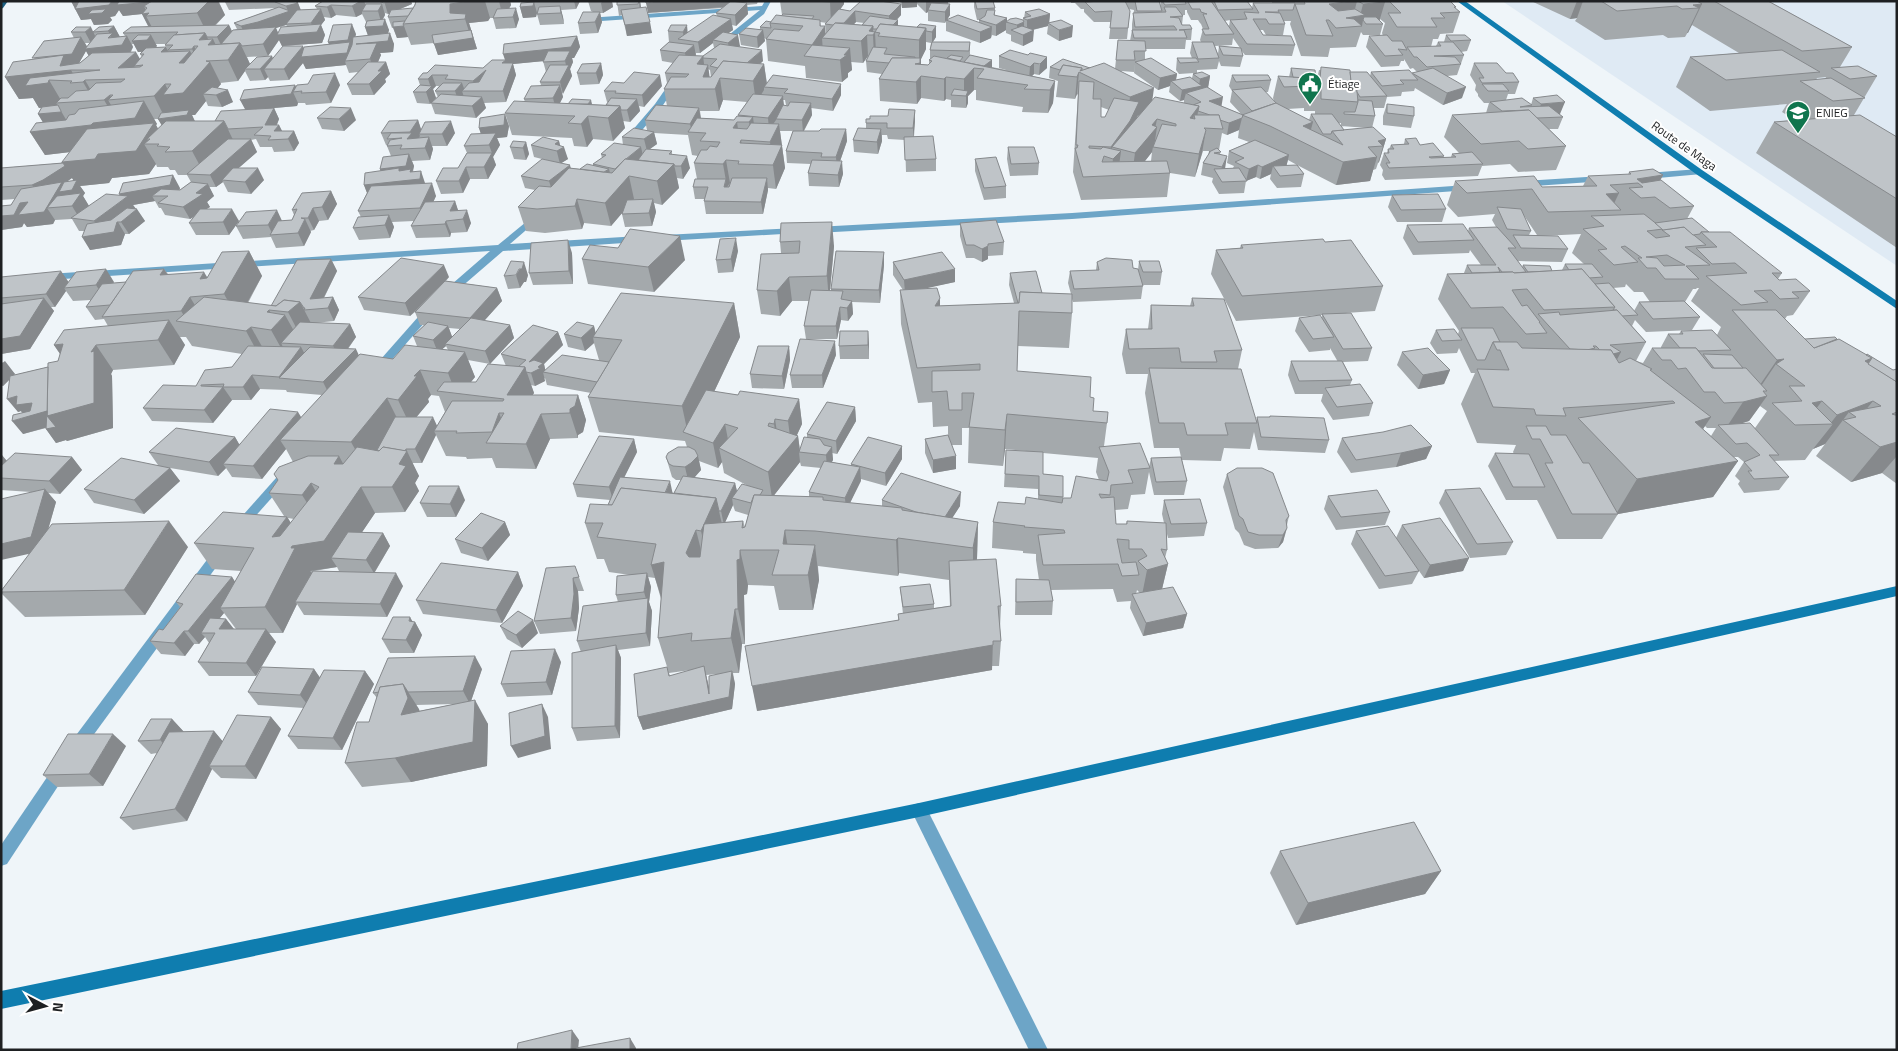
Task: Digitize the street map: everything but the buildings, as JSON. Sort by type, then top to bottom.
[{"type":"main road","points":[[1,7],[5,1]]},
{"type":"main road","name":"Route de Maga","points":[[1460,1],[1699,172],[1897,306]]},
{"type":"main road","points":[[1,1000],[920,810],[1897,591]]},
{"type":"street","points":[[587,20],[767,4]]},
{"type":"street","points":[[712,52],[767,4]]},
{"type":"street","points":[[620,148],[635,134],[680,77]]},
{"type":"street","points":[[1640,176],[1699,172]]},
{"type":"street","points":[[1510,185],[1610,178]]},
{"type":"street","points":[[40,278],[502,246],[1072,216],[1480,187]]},
{"type":"street","points":[[369,378],[421,319],[545,208]]},
{"type":"street","points":[[1,859],[75,749],[228,541],[284,476]]},
{"type":"street","points":[[920,810],[1039,1050]]},
{"type":"shaded area","name":"ENIEG","points":[[1502,1],[1897,1],[1897,266]]},
{"type":"place","name":"Étiage","points":[[1310,105]]},
{"type":"place","name":"ENIEG","points":[[1798,134]]}]
